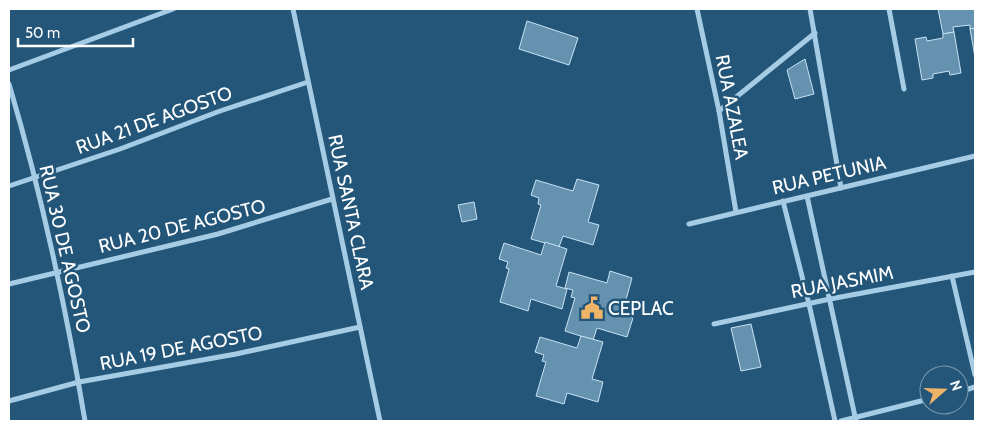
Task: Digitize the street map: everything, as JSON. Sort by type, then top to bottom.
[{"type":"street","points":[[9,70],[173,9]]},
{"type":"street","name":"RUA SANTA CLARA","points":[[293,9],[380,421]]},
{"type":"street","name":"RUA AZALEA","points":[[696,9],[719,111],[736,212]]},
{"type":"street","points":[[810,9],[841,188]]},
{"type":"street","points":[[889,9],[904,89]]},
{"type":"street","points":[[719,111],[815,33]]},
{"type":"street","name":"RUA 21 DE AGOSTO","points":[[9,186],[34,179],[220,111],[308,82]]},
{"type":"street","name":"RUA 30 DE AGOSTO","points":[[9,84],[23,131],[57,272],[85,421]]},
{"type":"street","name":"RUA PETUNIA","points":[[689,224],[975,156]]},
{"type":"street","points":[[807,196],[856,420]]},
{"type":"street","name":"RUA 20 DE AGOSTO","points":[[9,284],[218,234],[332,199]]},
{"type":"street","points":[[782,201],[809,304],[835,421]]},
{"type":"street","name":"RUA JASMIM","points":[[714,324],[830,299],[975,272]]},
{"type":"street","points":[[952,276],[975,375]]},
{"type":"street","name":"RUA 19 DE AGOSTO","points":[[9,401],[78,382],[236,354],[360,327]]},
{"type":"street","points":[[841,421],[856,420],[919,402]]},
{"type":"building","points":[[938,9],[975,9],[975,28],[970,29],[970,25],[953,27],[954,32],[943,34]]},
{"type":"building","points":[[527,21],[578,38],[569,65],[519,49]]},
{"type":"building","points":[[975,28],[975,57],[970,29]]},
{"type":"building","points":[[954,32],[961,73],[950,75],[949,71],[933,74],[933,78],[922,80],[915,39],[926,37],[927,41],[943,38],[943,34]]},
{"type":"building","points":[[805,59],[814,94],[795,99],[787,70]]},
{"type":"building","points":[[577,179],[599,185],[588,222],[599,225],[593,245],[563,236],[559,247],[531,239],[541,205],[538,204],[539,198],[531,195],[536,180],[573,191]]},
{"type":"building","points":[[474,202],[477,219],[462,222],[458,205]]},
{"type":"building","points":[[545,242],[567,249],[556,286],[567,289],[562,309],[531,299],[528,311],[500,302],[509,269],[506,268],[508,262],[499,259],[504,243],[541,255]]},
{"type":"building","points":[[610,271],[632,278],[622,314],[633,318],[627,337],[597,328],[593,340],[565,331],[575,298],[571,297],[573,290],[565,288],[569,272],[607,283]]},
{"type":"building","points":[[751,324],[761,367],[741,371],[731,328]]},
{"type":"building","points":[[581,336],[603,342],[592,379],[603,382],[598,402],[567,393],[564,404],[536,396],[546,362],[542,361],[544,355],[535,352],[540,337],[577,348]]},
{"type":"place","name":"CEPLAC","points":[[592,308]]}]
